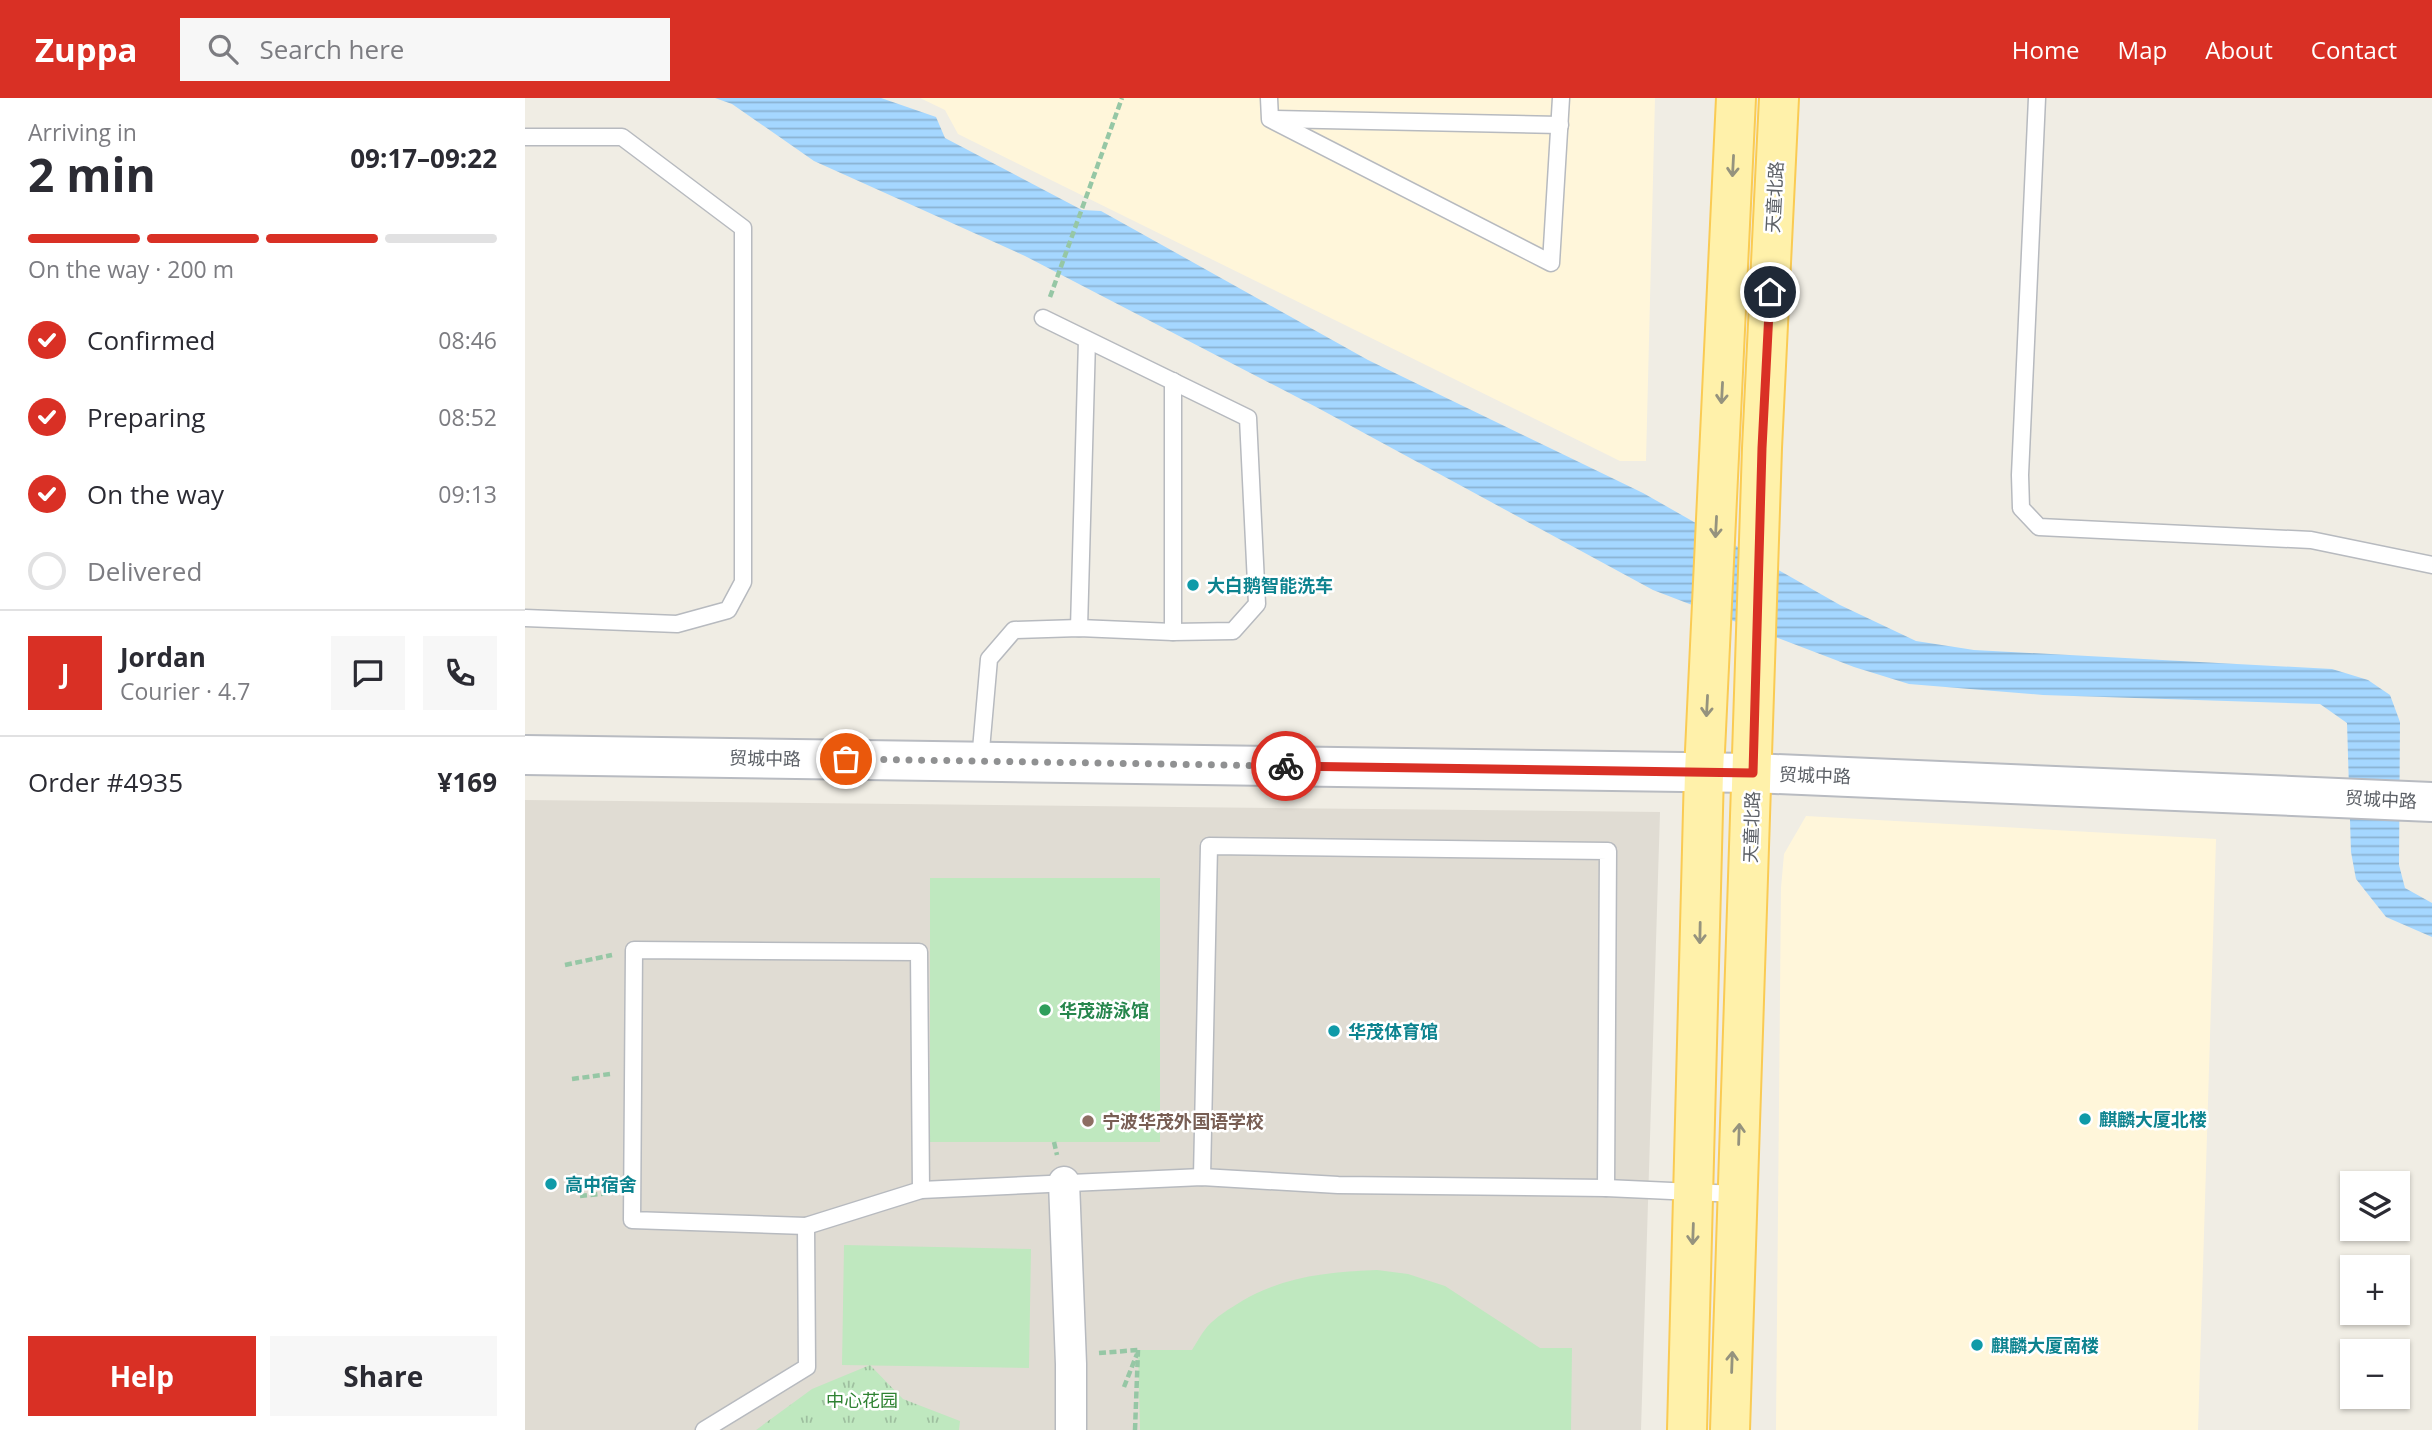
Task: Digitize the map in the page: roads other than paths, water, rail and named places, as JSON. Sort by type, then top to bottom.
[{"type":"main road","points":[[1687,1430],[1704,772],[1736,98]]},
{"type":"main road","name":"天童北路","points":[[1730,1430],[1762,448],[1779,98]]},
{"type":"main road","name":"贸城中路","points":[[525,755],[1753,773],[2432,802]]},
{"type":"street","points":[[1065,1182],[1071,1430]]},
{"type":"lane","points":[[1269,98],[1270,119]]},
{"type":"lane","points":[[1270,119],[1551,263],[1562,98]]},
{"type":"lane","points":[[2037,98],[2020,475],[2021,508],[2039,527],[2311,540],[2432,565]]},
{"type":"lane","points":[[1270,119],[1560,125]]},
{"type":"lane","points":[[525,137],[622,136],[743,228],[743,582],[728,610],[677,624],[525,618]]},
{"type":"lane","points":[[980,761],[989,659],[1014,630],[1079,628],[1173,632],[1233,631],[1257,604],[1248,418],[1043,318]]},
{"type":"lane","points":[[1079,628],[1087,340]]},
{"type":"lane","points":[[1173,381],[1173,632]]},
{"type":"lane","points":[[1202,1177],[1209,846],[1608,851],[1606,1188]]},
{"type":"lane","points":[[921,1190],[919,952],[633,950],[632,1220],[806,1226],[921,1190],[1202,1177],[1338,1185],[1606,1188],[1737,1194]]},
{"type":"lane","points":[[704,1430],[807,1367],[806,1226]]},
{"type":"water","points":[[715,98],[881,98],[936,117],[945,138],[1082,210],[1101,211],[1368,360],[1643,493],[1840,605],[1916,641],[1974,650],[2332,669],[2368,680],[2390,695],[2400,722],[2399,865],[2405,888],[2432,903],[2432,937],[2386,917],[2356,879],[2351,852],[2347,723],[2320,704],[2043,695],[1909,684],[1854,667],[1653,590],[1318,408],[1025,256],[814,161],[732,104]]},
{"type":"place","name":"大白鹅智能洗车","points":[[1193,585]]},
{"type":"place","name":"华茂游泳馆","points":[[1045,1010]]},
{"type":"place","name":"华茂体育馆","points":[[1334,1031]]},
{"type":"place","name":"麒麟大厦北楼","points":[[2085,1119]]},
{"type":"place","name":"宁波华茂外国语学校","points":[[1088,1121]]},
{"type":"place","name":"高中宿舍","points":[[551,1184]]},
{"type":"place","name":"麒麟大厦南楼","points":[[1977,1345]]},
{"type":"park label","name":"中心花园","points":[[862,1400]]}]
